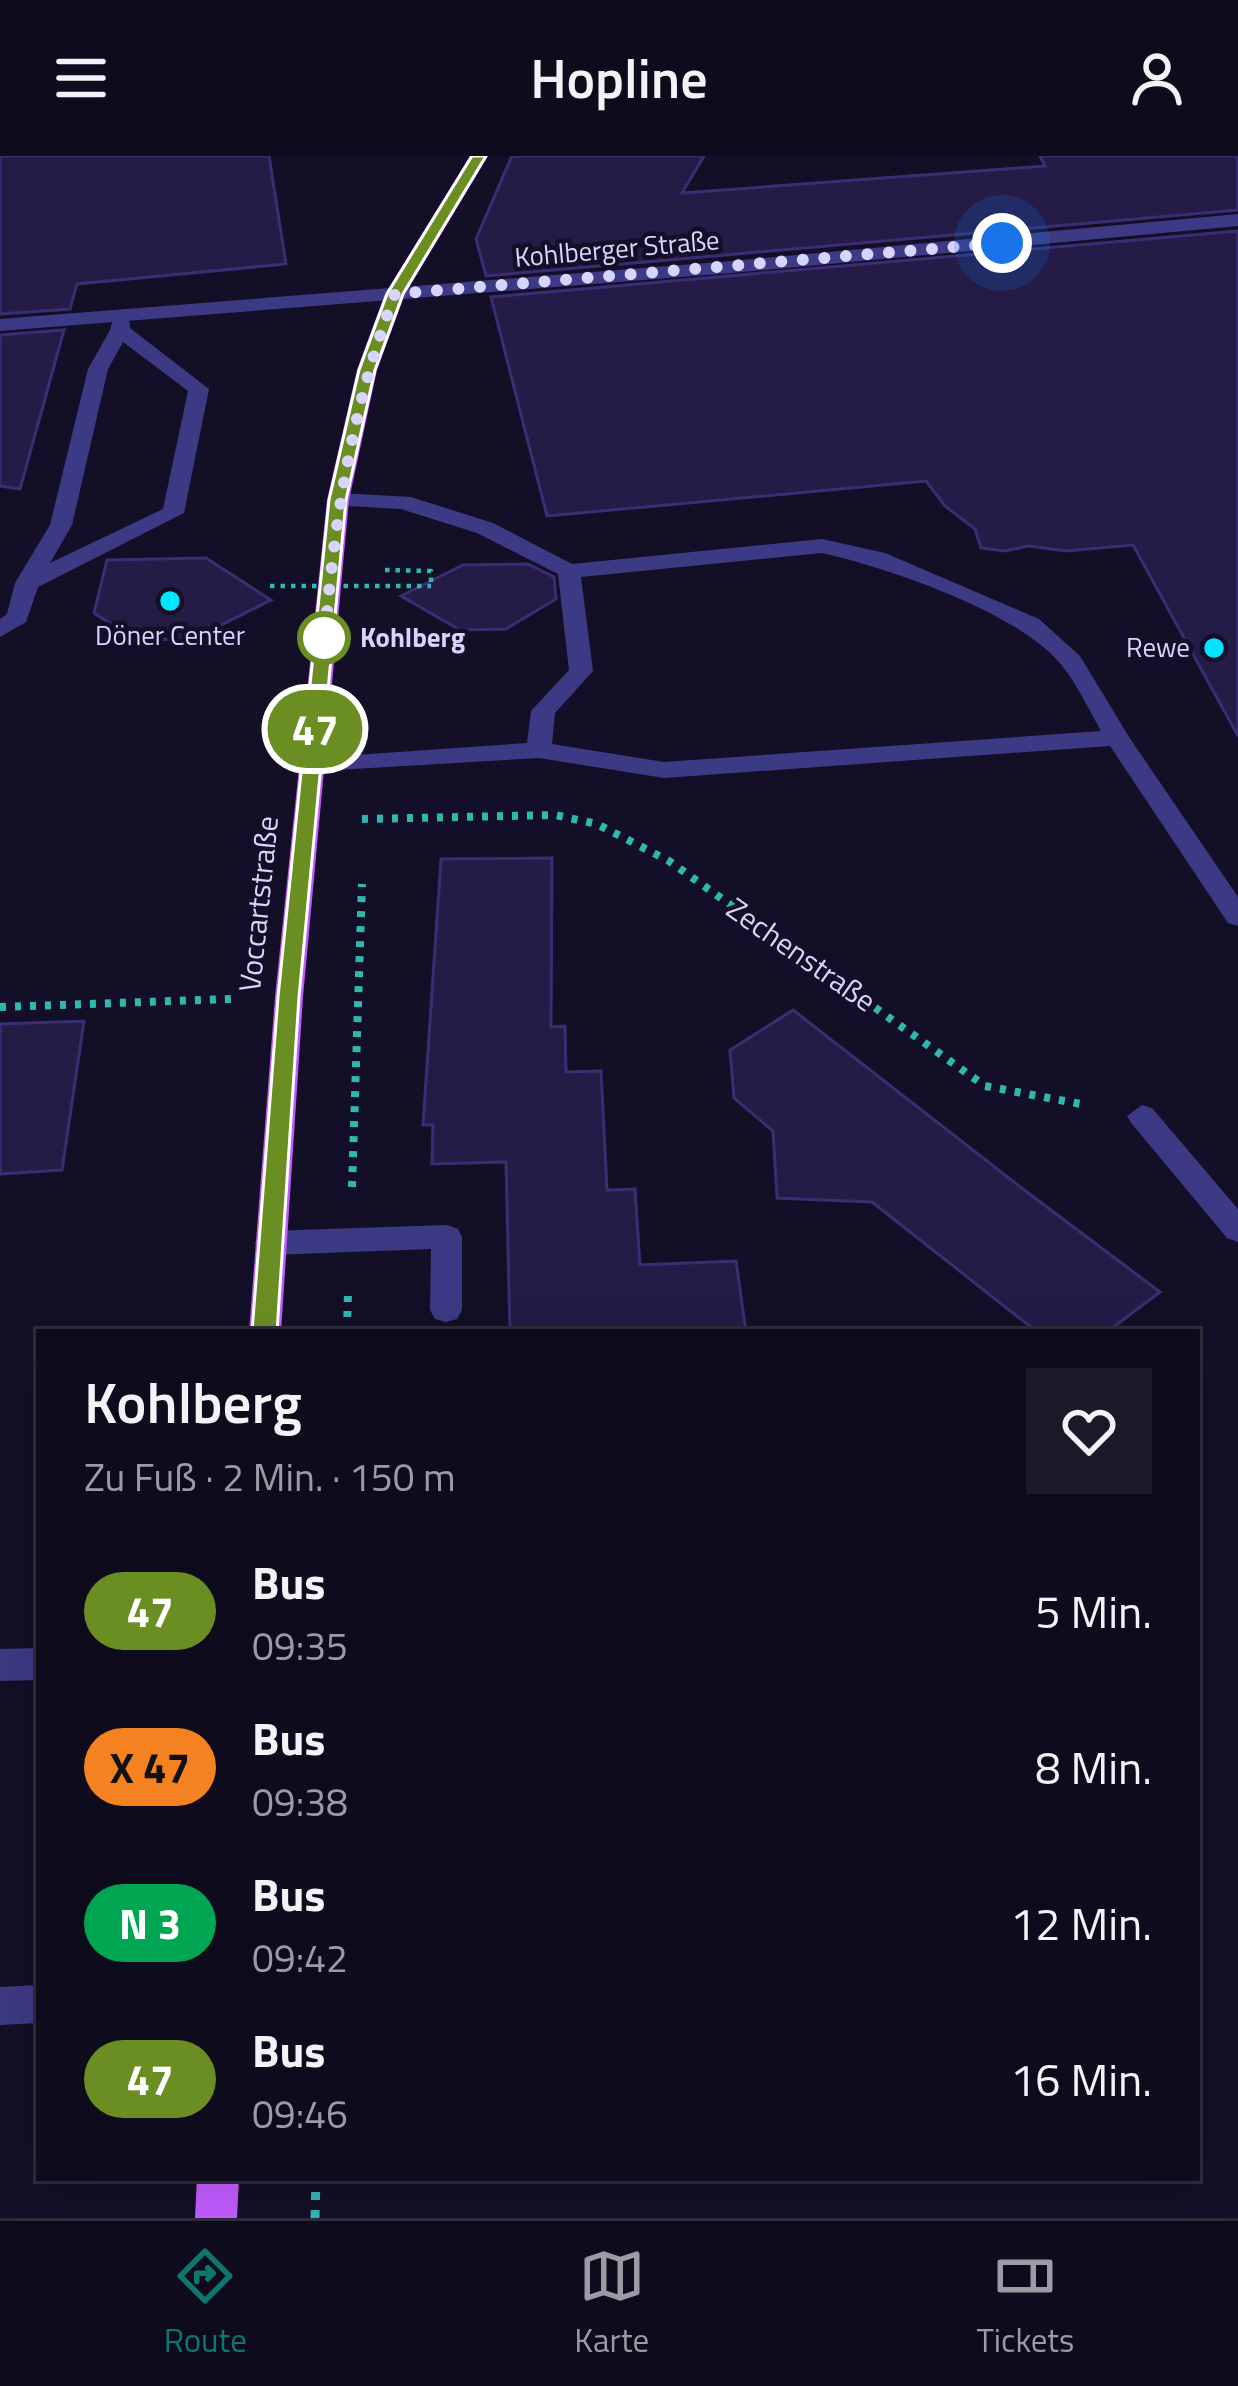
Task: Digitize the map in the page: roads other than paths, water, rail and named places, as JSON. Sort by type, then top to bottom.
[{"type":"main road","name":"Voccartstraße","points":[[265,1329],[289,997],[338,500],[367,370],[395,294],[479,156]]},
{"type":"main road","points":[[216,2218],[218,2181]]},
{"type":"street","name":"Kohlberger Straße","points":[[0,325],[121,323],[395,294],[1238,220]]},
{"type":"street","points":[[0,631],[18,617],[27,583],[62,525],[98,369],[121,323],[199,389],[173,513],[27,583]]},
{"type":"street","points":[[338,500],[403,502],[485,528],[568,571],[822,545],[877,558],[1031,624],[1072,661],[1117,738],[1238,917]]},
{"type":"street","points":[[539,750],[542,711],[581,670],[568,571]]},
{"type":"street","points":[[312,766],[539,750],[664,770],[1117,738]]},
{"type":"street","points":[[1142,1116],[1238,1230]]},
{"type":"street","points":[[270,1243],[447,1237],[446,1310]]},
{"type":"street","points":[[0,1666],[36,1664]]},
{"type":"street","points":[[0,2006],[36,2004]]},
{"type":"place","name":"Döner Center","points":[[170,601]]},
{"type":"place","name":"Kohlberg","points":[[324,638]]},
{"type":"place","name":"Rewe","points":[[1214,648]]}]
